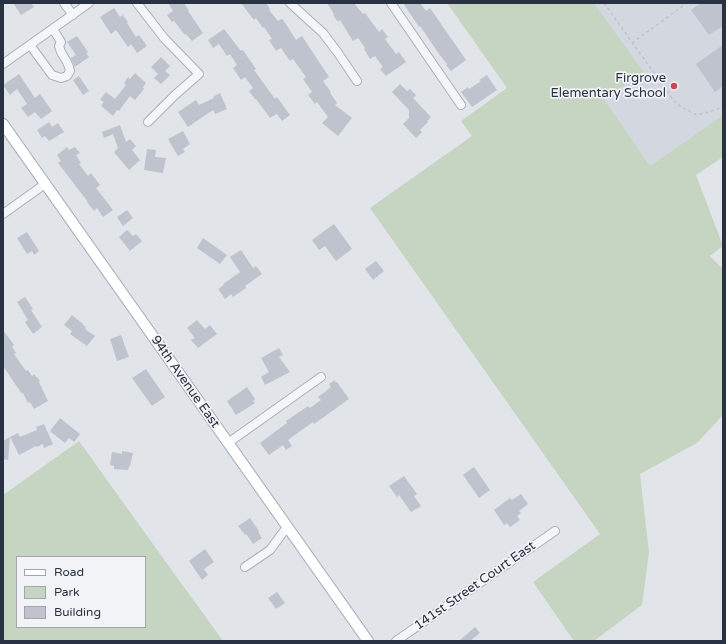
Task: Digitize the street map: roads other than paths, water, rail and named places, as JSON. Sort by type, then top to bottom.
[{"type":"main road","name":"94th Avenue East","points":[[3,124],[368,641]]},
{"type":"street","points":[[64,3],[73,15]]},
{"type":"street","points":[[3,64],[90,3]]},
{"type":"street","points":[[137,3],[164,38],[199,74],[148,122]]},
{"type":"street","points":[[290,3],[322,33],[357,81]]},
{"type":"street","points":[[391,3],[461,105]]},
{"type":"street","points":[[30,45],[52,75],[61,78],[67,76],[70,71],[69,67],[59,46],[61,42],[53,29]]},
{"type":"street","points":[[3,214],[45,184]]},
{"type":"street","points":[[228,443],[321,377]]},
{"type":"street","points":[[245,567],[270,550],[287,527]]},
{"type":"street","name":"141st Street Court East","points":[[396,641],[555,531]]},
{"type":"place","name":"Firgrove Elementary School","points":[[674,86]]}]
